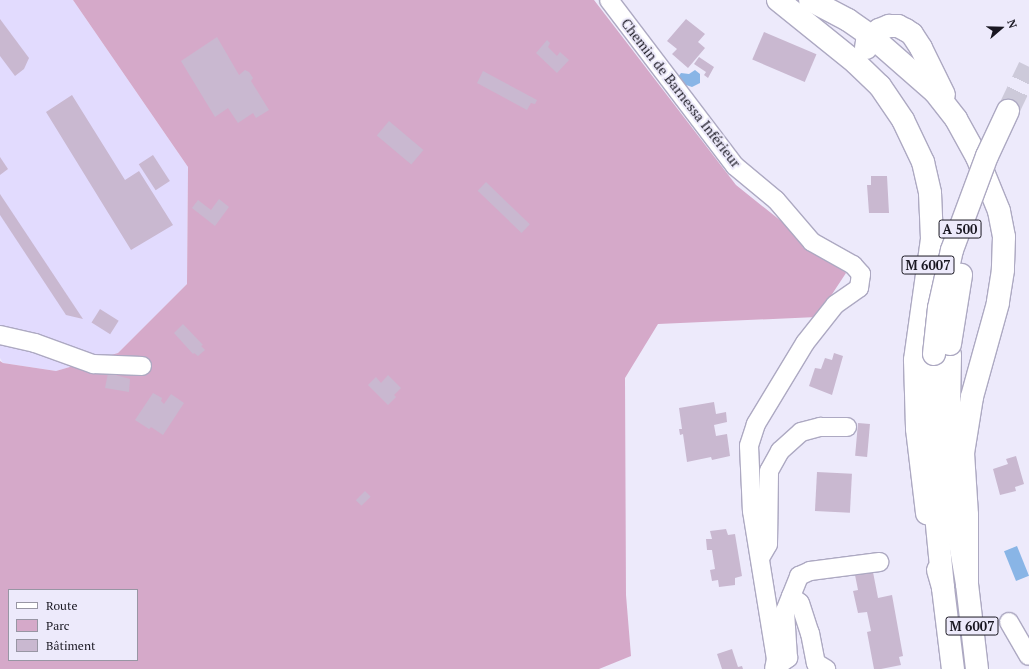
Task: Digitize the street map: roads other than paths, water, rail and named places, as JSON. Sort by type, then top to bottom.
[{"type":"main road","name":"M 6007","points":[[778,0],[856,63],[880,86],[896,106],[915,142],[923,162],[930,193],[932,239],[915,360],[916,412],[920,464],[929,533],[943,588],[953,669]]},
{"type":"main road","name":"M 6007","points":[[810,0],[848,20],[871,36],[934,92],[956,119],[977,157],[990,185],[999,212],[1004,237],[1004,270],[998,304],[972,397],[963,453],[968,515],[967,584],[977,669]]},
{"type":"main road","name":"M 6007","points":[[871,36],[867,42],[866,51],[868,61],[880,86]]},
{"type":"main road","name":"A 500","points":[[967,584],[948,460],[939,308],[952,250],[987,156],[1015,114]]},
{"type":"main road","name":"A 500","points":[[942,355],[932,442],[934,494],[943,588]]},
{"type":"street","name":"Chemin de Barnessa Inférieur","points":[[609,0],[735,166],[776,200],[812,242],[853,265],[861,274],[859,288],[835,305],[805,343],[756,424],[749,446],[752,511],[776,658],[774,668]]},
{"type":"street","points":[[0,335],[35,343],[93,364],[142,366]]},
{"type":"street","points":[[760,559],[768,544],[769,471],[780,451],[801,432],[820,427],[847,427]]},
{"type":"street","points":[[774,668],[788,658],[785,611],[799,576],[810,571],[879,562]]},
{"type":"street","points":[[791,596],[800,603],[810,632],[816,662],[826,669]]},
{"type":"street","points":[[1009,622],[1029,656]]},
{"type":"water","points":[[695,70],[700,74],[700,83],[692,87],[683,84],[678,77],[681,73],[689,74]]},
{"type":"water","points":[[1017,546],[1029,576],[1016,581],[1004,551]]},
{"type":"tunnel","points":[[1008,111],[1029,67]]}]
